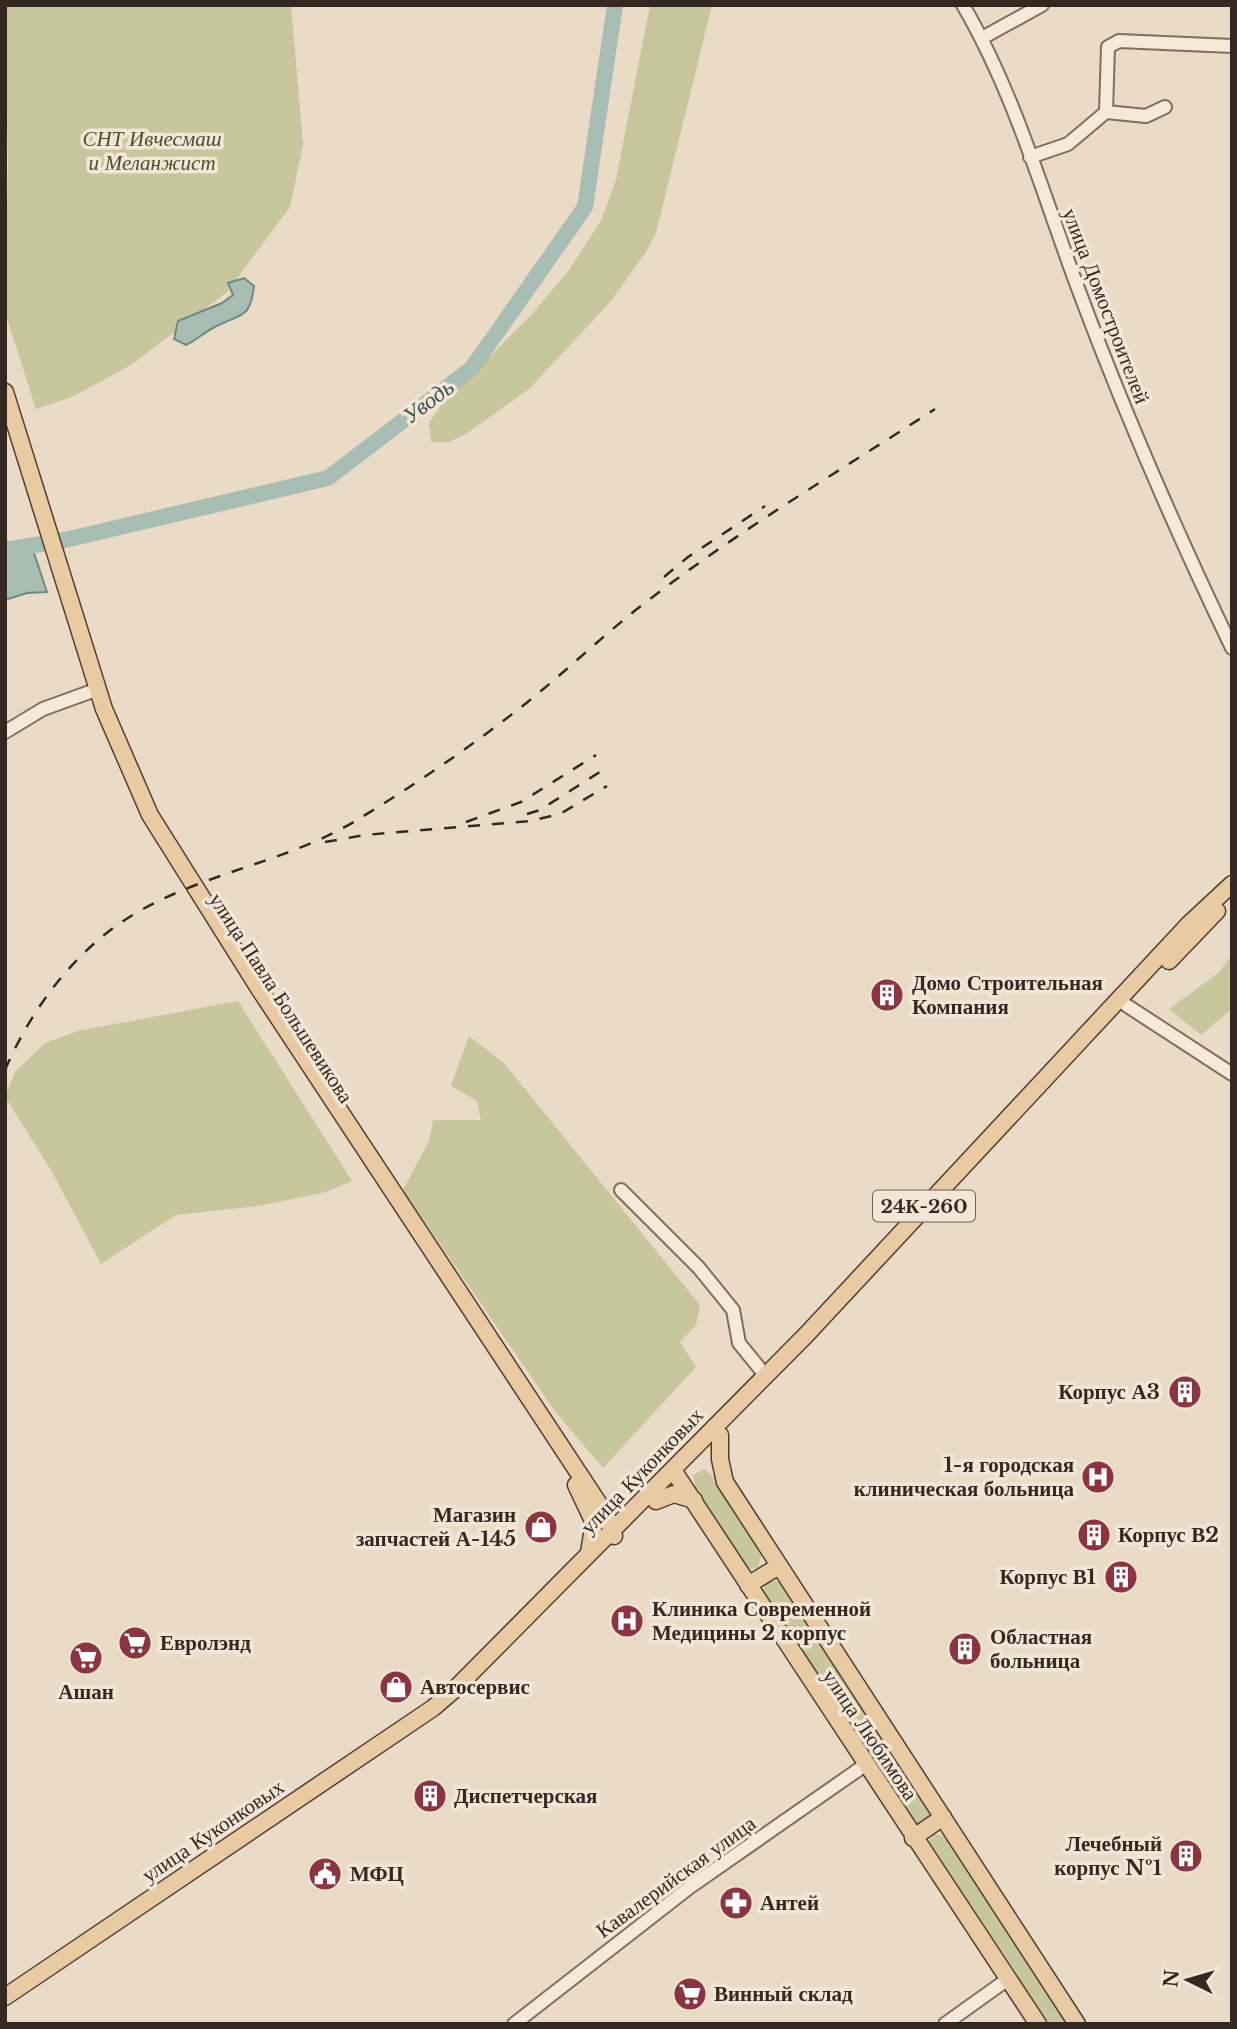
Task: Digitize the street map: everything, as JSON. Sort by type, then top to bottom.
[{"type":"main road","points":[[5,392],[37,511]]},
{"type":"main road","points":[[5,421],[37,511]]},
{"type":"main road","name":"улица Павла Большевикова","points":[[37,511],[94,691],[134,783],[172,850],[265,999],[588,1496],[594,1523],[594,1538],[586,1558]]},
{"type":"main road","name":"улица Куконковых","points":[[676,1474],[720,1435],[816,1335],[843,1300],[1123,1003],[1189,924],[1232,884]]},
{"type":"main road","name":"улица Куконковых","points":[[5,1997],[433,1708],[483,1664],[586,1558],[645,1507],[765,1375],[1123,1003],[1232,896]]},
{"type":"main road","name":"улица Любимова","points":[[720,1435],[720,1459],[725,1482],[1077,2024]]},
{"type":"main road","name":"улица Любимова","points":[[676,1474],[913,1838],[1038,2024]]},
{"type":"main road","points":[[588,1496],[613,1510],[645,1507],[674,1494],[694,1500]]},
{"type":"main road","points":[[588,1496],[612,1537]]},
{"type":"main road","name":"улица Куконковых","points":[[5,2008],[438,1716],[491,1669],[612,1537]]},
{"type":"main road","points":[[748,1585],[779,1566]]},
{"type":"main road","points":[[913,1838],[943,1817]]},
{"type":"street","name":"улица Домостроителей","points":[[963,5],[982,38],[1019,121],[1098,341],[1148,464],[1232,648]]},
{"type":"street","points":[[982,38],[1042,5]]},
{"type":"street","points":[[1106,112],[1108,47],[1119,41],[1232,46]]},
{"type":"street","points":[[1030,157],[1068,144],[1106,112],[1146,116],[1165,107]]},
{"type":"street","points":[[5,732],[43,709],[94,691]]},
{"type":"street","points":[[1123,1003],[1232,1074]]},
{"type":"street","points":[[621,1190],[699,1268],[733,1310],[739,1343],[765,1375]]},
{"type":"street","name":"Кавалерийская улица","points":[[514,2024],[690,1887],[865,1765]]},
{"type":"street","points":[[945,2024],[1008,1979]]},
{"type":"green space","name":"СНТ Ивчесмаш и Меланжист","points":[[5,5],[291,5],[303,145],[290,207],[227,292],[131,365],[72,397],[36,409],[5,312],[8,164]]},
{"type":"green space","points":[[650,5],[712,5],[656,233],[612,300],[529,389],[466,434],[449,442],[431,442],[429,423],[440,407],[532,314],[569,270],[601,221],[616,180]]},
{"type":"green space","points":[[1232,955],[1232,1009],[1201,1035],[1169,1009],[1218,973]]},
{"type":"green space","points":[[238,1001],[352,1181],[326,1192],[258,1206],[176,1215],[101,1264],[51,1170],[5,1097],[15,1072],[45,1043],[78,1031]]},
{"type":"green space","points":[[469,1036],[504,1063],[700,1305],[696,1325],[680,1342],[696,1367],[603,1468],[554,1410],[403,1190],[429,1141],[433,1120],[481,1120],[477,1101],[451,1086]]},
{"type":"green space","points":[[705,1469],[716,1480],[762,1553],[758,1568],[750,1569],[745,1566],[696,1491],[693,1475]]},
{"type":"green space","points":[[765,1582],[780,1582],[930,1812],[930,1819],[923,1826],[916,1826],[763,1593]]},
{"type":"green space","points":[[934,1834],[946,1836],[1070,2024],[1044,2024],[928,1843]]},
{"type":"shaded area","points":[[244,278],[254,286],[246,311],[186,345],[174,339],[178,321],[222,303],[233,295],[228,283]]},
{"type":"shaded area","points":[[5,540],[8,543],[30,541],[47,592],[27,593],[5,600]]},
{"type":"waterway","name":"Уводь","points":[[5,550],[65,540],[328,478],[472,368],[585,207],[615,5]]},
{"type":"railway","points":[[5,1070],[24,1031],[48,995],[76,961],[108,932],[167,897],[327,836],[378,807],[501,723],[637,609],[688,571],[757,523],[935,409]]},
{"type":"railway","points":[[664,577],[688,557],[765,506]]},
{"type":"railway","points":[[466,822],[521,802],[596,755]]},
{"type":"railway","points":[[527,814],[540,810],[606,768]]},
{"type":"railway","points":[[325,842],[365,835],[530,821],[560,814],[607,786]]},
{"type":"place","name":"Домо Строительная Компания","points":[[887,995]]},
{"type":"place","name":"Корпус А3","points":[[1185,1392]]},
{"type":"place","name":"1-я городская клиническая больница","points":[[1098,1477]]},
{"type":"place","name":"Магазин запчастей А-145","points":[[541,1527]]},
{"type":"place","name":"Корпус В2","points":[[1094,1535]]},
{"type":"place","name":"Корпус В1","points":[[1121,1577]]},
{"type":"place","name":"Клиника Современной Медицины 2 корпус","points":[[627,1621]]},
{"type":"place","name":"Евролэнд","points":[[135,1643]]},
{"type":"place","name":"Областная больница","points":[[965,1649]]},
{"type":"place","name":"Ашан","points":[[86,1658]]},
{"type":"place","name":"Автосервис","points":[[396,1687]]},
{"type":"place","name":"Диспетчерская","points":[[430,1796]]},
{"type":"place","name":"Лечебный корпус №1","points":[[1186,1856]]},
{"type":"place","name":"МФЦ","points":[[325,1874]]},
{"type":"place","name":"Антей","points":[[736,1903]]},
{"type":"place","name":"Винный склад","points":[[690,1994]]}]
